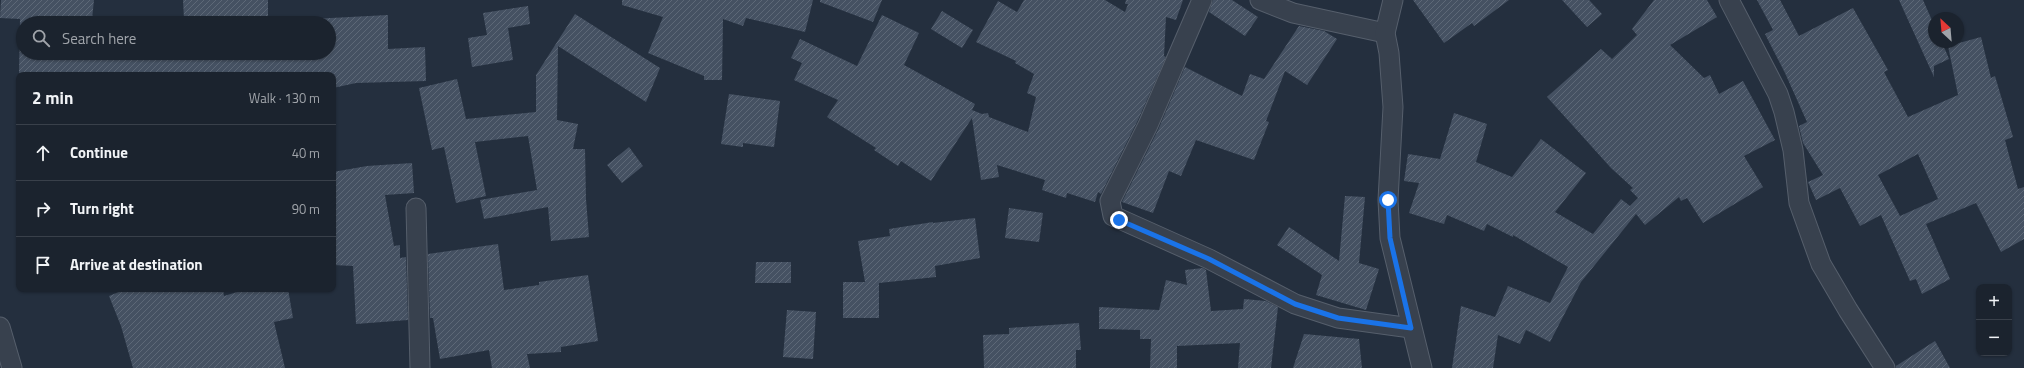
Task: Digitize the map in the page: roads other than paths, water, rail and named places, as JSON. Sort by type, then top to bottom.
[{"type":"street","points":[[1202,0],[1148,125],[1110,201],[1113,216],[1209,259],[1295,304],[1338,318],[1411,328]]},
{"type":"street","points":[[1260,0],[1293,13],[1385,33]]},
{"type":"street","points":[[1393,0],[1385,33],[1390,53],[1393,107],[1388,200],[1390,238],[1422,368]]},
{"type":"street","points":[[1729,0],[1778,94],[1793,150],[1799,203],[1821,264],[1885,368]]},
{"type":"street","points":[[416,208],[420,368]]},
{"type":"street","points":[[0,327],[12,368]]}]
